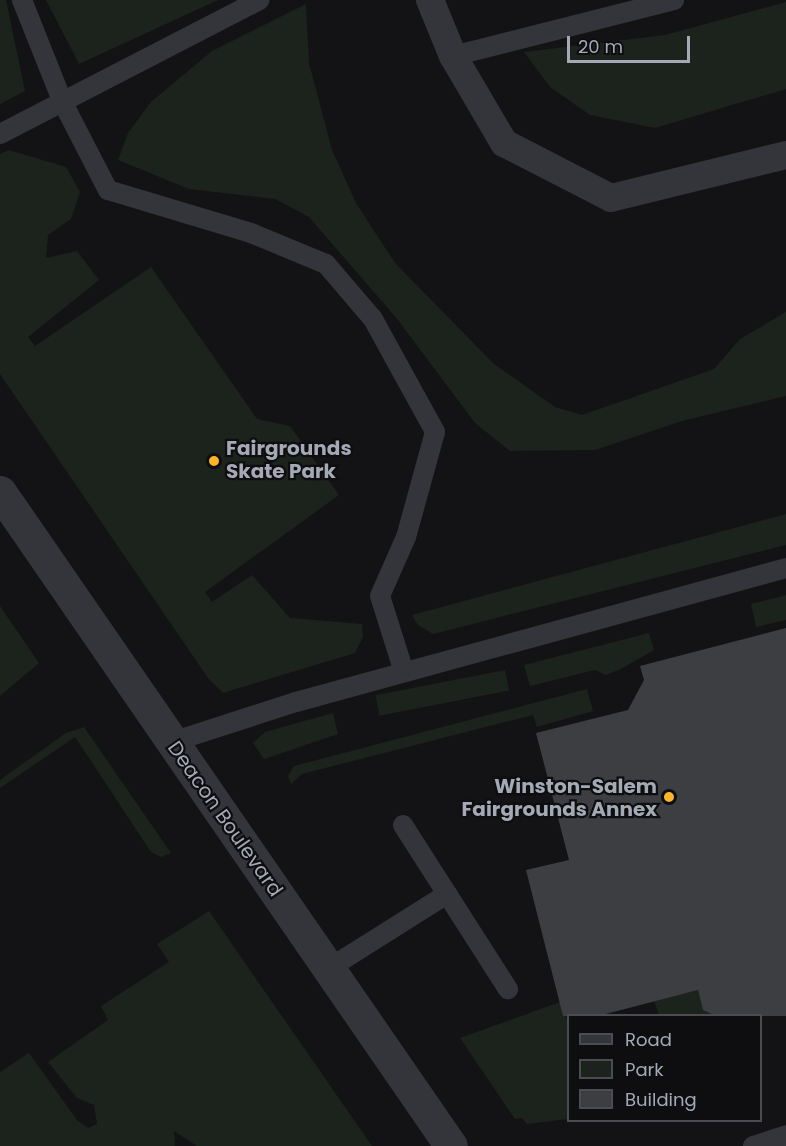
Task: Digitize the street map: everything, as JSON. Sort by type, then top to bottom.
[{"type":"street","points":[[430,0],[453,56],[504,143],[611,198],[786,154]]},
{"type":"street","name":"Deacon Boulevard","points":[[0,492],[451,1146]]},
{"type":"lane","points":[[22,0],[63,103],[108,190],[251,233],[326,264],[373,320],[435,432],[406,537],[380,596],[404,672]]},
{"type":"lane","points":[[0,134],[260,0]]},
{"type":"lane","points":[[453,56],[674,0]]},
{"type":"lane","points":[[172,742],[404,672],[786,568]]},
{"type":"lane","points":[[403,825],[508,989]]},
{"type":"lane","points":[[328,969],[447,894]]},
{"type":"lane","points":[[753,1146],[786,1135]]},
{"type":"green space","points":[[0,0],[6,0],[25,91],[0,104]]},
{"type":"green space","points":[[46,0],[218,0],[79,64]]},
{"type":"green space","points":[[786,2],[786,89],[655,128],[590,115],[550,87],[524,52],[665,35]]},
{"type":"green space","points":[[306,4],[309,63],[332,150],[356,203],[395,263],[494,364],[555,407],[582,415],[714,369],[740,339],[786,312],[786,396],[682,421],[595,450],[510,451],[475,423],[398,320],[309,217],[275,199],[189,189],[118,160],[128,133],[151,102],[212,51]]},
{"type":"green space","points":[[9,150],[66,167],[80,192],[71,219],[48,235],[46,258],[77,251],[99,280],[28,337],[35,346],[151,267],[257,419],[290,426],[339,495],[205,592],[212,602],[252,575],[290,618],[362,624],[363,637],[355,653],[223,693],[208,678],[0,374],[0,154]]},
{"type":"green space","points":[[786,514],[786,545],[433,634],[418,625],[412,615]]},
{"type":"green space","points":[[786,595],[786,620],[756,627],[751,604]]},
{"type":"green space","points":[[0,606],[39,663],[0,696]]},
{"type":"green space","points":[[649,633],[654,650],[621,669],[606,675],[595,670],[530,686],[524,665]]},
{"type":"green space","points":[[505,670],[509,691],[379,716],[375,695]]},
{"type":"green space","points":[[587,689],[593,711],[537,727],[533,715],[302,774],[291,784],[288,776],[294,766]]},
{"type":"green space","points":[[333,713],[338,734],[264,759],[253,743],[265,732]]},
{"type":"green space","points":[[84,727],[171,853],[161,857],[151,852],[75,737],[0,788],[0,780],[66,733]]},
{"type":"green space","points":[[209,911],[372,1146],[197,1146],[174,1131],[175,1146],[0,1146],[0,1072],[29,1053],[77,1120],[88,1128],[97,1124],[94,1105],[77,1098],[48,1062],[108,1020],[101,1006],[169,962],[157,944]]},
{"type":"green space","points":[[698,990],[715,1014],[659,1014],[654,1001]]},
{"type":"green space","points":[[560,1002],[567,1020],[567,1119],[527,1124],[522,1118],[515,1119],[460,1038]]},
{"type":"building","name":"Winston-Salem Fairgrounds Annex","points":[[786,628],[786,1016],[712,1014],[703,1010],[698,990],[606,1014],[567,1014],[563,1016],[526,870],[569,860],[536,733],[628,710],[644,680],[640,666]]},
{"type":"place","name":"Fairgrounds Skate Park","points":[[214,461]]},
{"type":"place","name":"Winston-Salem Fairgrounds Annex","points":[[669,797]]}]
